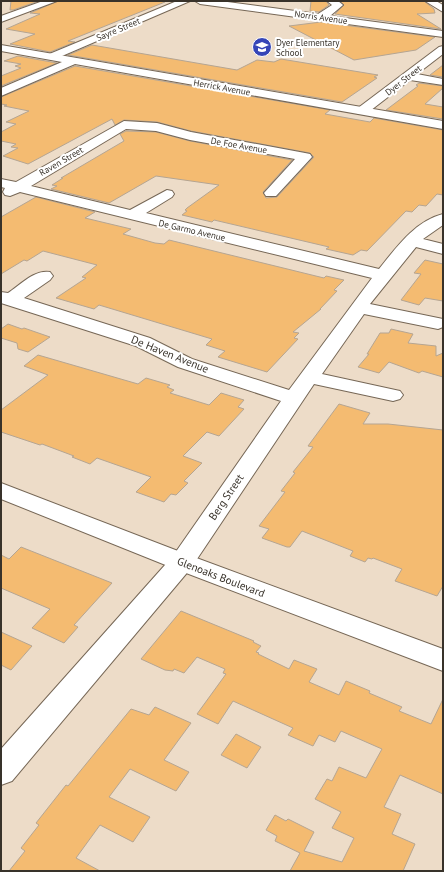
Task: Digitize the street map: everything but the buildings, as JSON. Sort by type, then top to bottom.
[{"type":"street","points":[[1,19],[52,1]]},
{"type":"street","name":"Sayre Street","points":[[51,57],[185,1]]},
{"type":"street","name":"Norris Avenue","points":[[200,1],[443,34]]},
{"type":"street","points":[[319,17],[338,6],[332,1]]},
{"type":"street","points":[[430,1],[443,9]]},
{"type":"street","name":"Herrick Avenue","points":[[1,48],[443,125]]},
{"type":"street","name":"Dyer Street","points":[[362,111],[443,49]]},
{"type":"street","points":[[1,92],[73,61]]},
{"type":"street","points":[[408,76],[443,82]]},
{"type":"street","name":"Raven Street","points":[[1,199],[8,185],[124,125]]},
{"type":"street","name":"De Foe Avenue","points":[[124,125],[157,127],[190,136],[305,157],[271,193]]},
{"type":"street","name":"De Garmo Avenue","points":[[8,185],[383,275]]},
{"type":"street","points":[[132,215],[167,194]]},
{"type":"street","name":"Berg Street","points":[[1,771],[182,562],[293,398],[310,377],[358,307],[383,275],[411,241],[434,223],[443,219]]},
{"type":"street","points":[[411,241],[443,249]]},
{"type":"street","points":[[5,298],[44,276]]},
{"type":"street","name":"De Haven Avenue","points":[[5,298],[143,342],[185,363],[293,398]]},
{"type":"street","points":[[358,307],[438,323]]},
{"type":"street","points":[[310,377],[393,395]]},
{"type":"street","name":"Glenoaks Boulevard","points":[[1,490],[182,562],[443,660]]},
{"type":"place","name":"Dyer Elementary School","points":[[262,47]]}]
